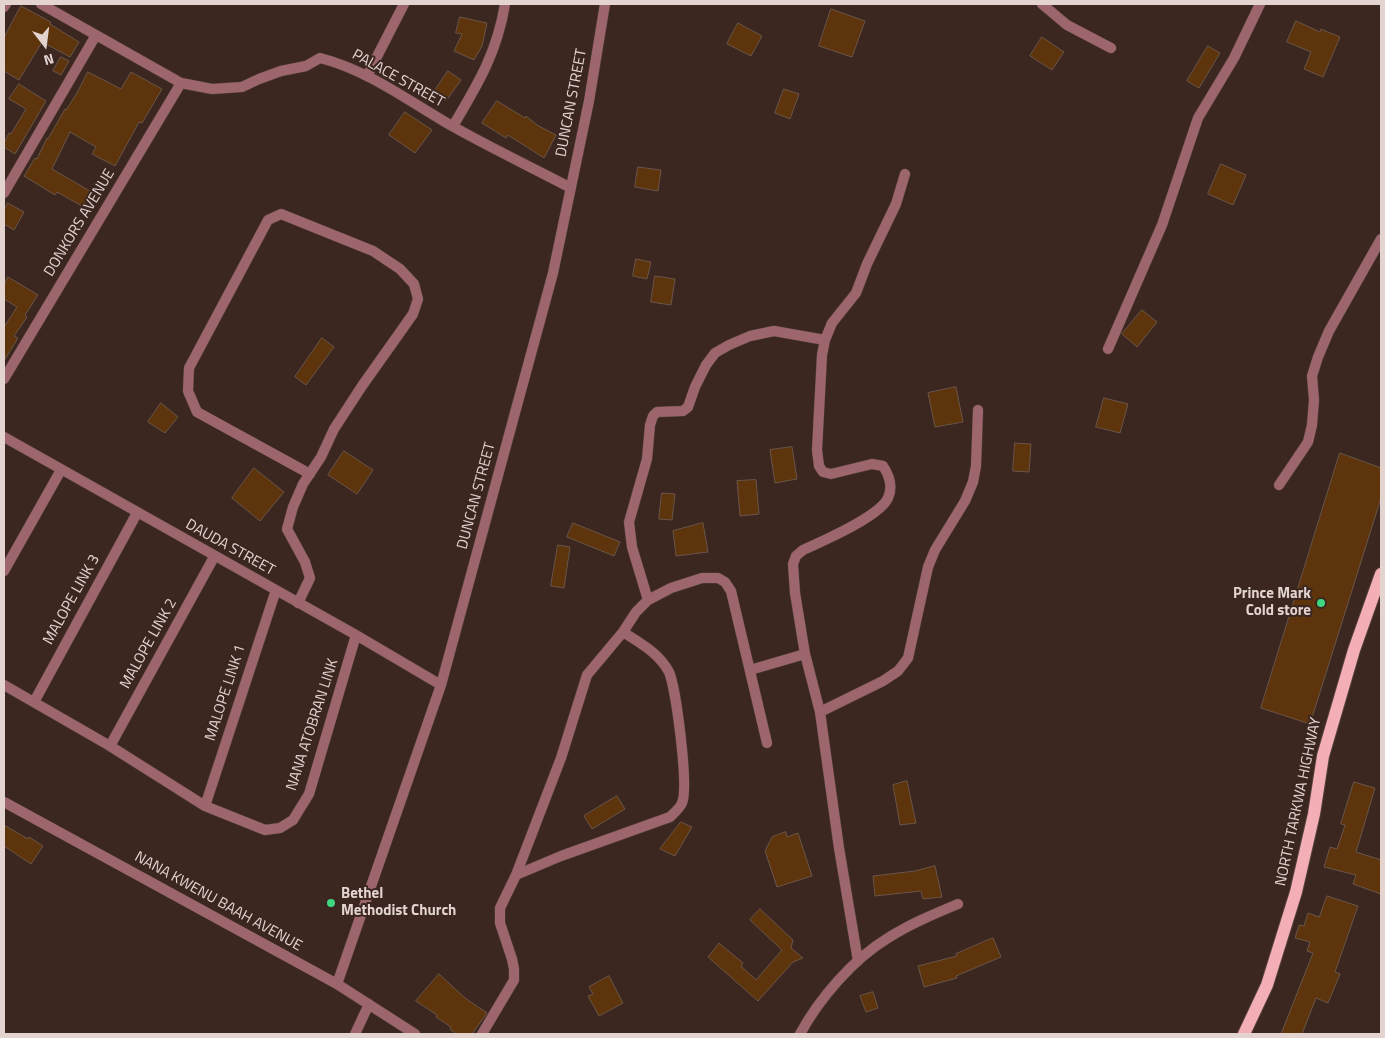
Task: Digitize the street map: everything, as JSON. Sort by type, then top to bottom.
[{"type":"main road","name":"NORTH TARKWA HIGHWAY","points":[[1244,1034],[1267,985],[1296,892],[1314,814],[1323,756],[1354,650],[1381,574]]},
{"type":"street","name":"PALACE STREET","points":[[41,4],[181,83],[212,89],[242,87],[280,71],[306,66],[320,58],[335,62],[366,76],[453,126],[571,188]]},
{"type":"street","points":[[366,76],[404,4]]},
{"type":"street","points":[[453,126],[482,77],[494,51],[502,26],[505,4]]},
{"type":"street","name":"DUNCAN STREET","points":[[337,984],[441,685],[553,273],[589,101],[605,4]]},
{"type":"street","points":[[1042,4],[1067,25],[1111,48]]},
{"type":"street","points":[[1108,349],[1162,225],[1198,118],[1234,58],[1260,4]]},
{"type":"street","points":[[4,193],[96,35]]},
{"type":"street","name":"DONKORS AVENUE","points":[[4,379],[181,83]]},
{"type":"street","points":[[858,961],[839,848],[820,712],[805,654],[794,593],[793,564],[796,556],[803,550],[863,520],[887,500],[890,490],[889,476],[883,466],[872,464],[831,474],[823,472],[819,466],[817,450],[819,401],[822,355],[825,340],[832,323],[856,293],[867,264],[896,204],[905,174]]},
{"type":"street","points":[[298,602],[310,578],[305,562],[287,529],[293,507],[304,484],[321,457],[334,429],[413,314],[418,299],[414,284],[400,269],[373,252],[281,214],[268,220],[189,368],[188,391],[197,412],[310,474]]},
{"type":"street","points":[[1279,485],[1308,442],[1312,425],[1314,400],[1312,376],[1318,357],[1329,331],[1381,239]]},
{"type":"street","points":[[648,600],[632,547],[629,522],[647,459],[650,425],[653,416],[657,412],[683,410],[688,407],[706,365],[715,353],[729,345],[750,336],[774,332],[825,340]]},
{"type":"street","points":[[820,712],[883,681],[898,671],[908,658],[928,567],[935,550],[965,501],[973,482],[976,466],[978,410]]},
{"type":"street","name":"DAUDA STREET","points":[[4,437],[214,557],[298,602],[441,685]]},
{"type":"street","points":[[4,571],[7,558],[61,470]]},
{"type":"street","name":"MALOPE LINK 3","points":[[34,702],[137,513]]},
{"type":"street","name":"MALOPE LINK 2","points":[[110,746],[214,557]]},
{"type":"street","points":[[482,1034],[514,980],[512,959],[500,923],[500,908],[516,874],[561,758],[587,675],[623,632],[636,612],[648,600],[671,588],[702,578],[718,578],[725,582],[731,591],[767,743]]},
{"type":"street","name":"MALOPE LINK 1","points":[[205,806],[276,590]]},
{"type":"street","points":[[516,874],[670,817],[682,804],[685,786],[674,687],[660,659],[649,648],[623,632]]},
{"type":"street","name":"NANA ATOBRAN LINK","points":[[205,806],[264,830],[280,828],[293,820],[308,794],[356,635]]},
{"type":"street","points":[[750,670],[805,654]]},
{"type":"street","points":[[4,685],[110,746],[205,806]]},
{"type":"street","name":"NANA KWENU BAAH AVENUE","points":[[4,802],[337,984],[415,1034]]},
{"type":"street","points":[[800,1034],[839,980],[858,961],[886,939],[923,918],[958,904]]},
{"type":"street","points":[[356,1034],[369,1004]]},
{"type":"building","points":[[21,6],[51,22],[50,24],[79,42],[70,57],[42,42],[19,80],[4,71],[4,38]]},
{"type":"building","points":[[831,9],[865,21],[852,57],[819,46]]},
{"type":"building","points":[[460,17],[487,23],[482,46],[474,60],[454,51],[462,34],[456,33]]},
{"type":"building","points":[[1296,21],[1320,32],[1321,29],[1340,37],[1323,77],[1304,69],[1311,52],[1287,42]]},
{"type":"building","points":[[738,23],[762,36],[751,56],[727,44]]},
{"type":"building","points":[[1042,37],[1064,52],[1052,70],[1030,56]]},
{"type":"building","points":[[1208,46],[1220,53],[1199,88],[1187,81]]},
{"type":"building","points":[[61,57],[69,61],[61,75],[53,71]]},
{"type":"building","points":[[448,71],[461,80],[446,101],[434,92]]},
{"type":"building","points":[[88,72],[121,89],[131,72],[162,89],[142,123],[139,122],[115,166],[92,154],[96,147],[70,132],[52,169],[95,194],[87,209],[57,192],[55,195],[24,176],[35,158],[37,159],[47,138],[77,93]]},
{"type":"building","points":[[19,84],[46,101],[15,154],[4,147],[4,143],[26,109],[9,99]]},
{"type":"building","points":[[784,89],[799,94],[790,119],[775,113]]},
{"type":"building","points":[[497,101],[556,135],[544,158],[508,135],[506,138],[482,123]]},
{"type":"building","points":[[405,112],[432,130],[415,153],[389,135]]},
{"type":"building","points":[[1221,164],[1246,175],[1233,205],[1208,194]]},
{"type":"building","points":[[638,167],[661,170],[658,191],[635,187]]},
{"type":"building","points":[[8,203],[24,212],[14,230],[4,224],[4,210]]},
{"type":"building","points":[[636,259],[651,262],[647,279],[633,276]]},
{"type":"building","points":[[655,276],[675,279],[671,305],[651,302]]},
{"type":"building","points":[[8,277],[38,295],[25,315],[27,317],[14,336],[18,338],[4,361],[4,327],[17,307],[4,299],[4,285]]},
{"type":"building","points":[[1142,310],[1157,322],[1137,347],[1122,334]]},
{"type":"building","points":[[322,338],[334,347],[306,385],[295,377]]},
{"type":"building","points":[[956,387],[963,422],[935,427],[928,393]]},
{"type":"building","points":[[1104,398],[1128,404],[1120,433],[1096,427]]},
{"type":"building","points":[[161,403],[178,417],[165,433],[148,422]]},
{"type":"building","points":[[1015,443],[1031,444],[1029,472],[1013,471]]},
{"type":"building","points":[[792,447],[797,479],[775,483],[770,450]]},
{"type":"building","points":[[344,451],[373,470],[357,494],[328,475]]},
{"type":"building","name":"Prince Mark Cold store","points":[[1340,453],[1381,468],[1381,498],[1310,724],[1261,708]]},
{"type":"building","points":[[254,468],[284,492],[260,521],[232,498]]},
{"type":"building","points":[[756,480],[759,514],[740,516],[737,481]]},
{"type":"building","points":[[662,493],[675,494],[672,520],[659,519]]},
{"type":"building","points":[[573,523],[620,542],[614,556],[567,537]]},
{"type":"building","points":[[703,523],[708,552],[676,556],[673,531]]},
{"type":"building","points":[[558,545],[570,547],[564,588],[551,586]]},
{"type":"building","points":[[907,781],[916,823],[900,825],[893,785]]},
{"type":"building","points":[[1354,782],[1375,788],[1356,852],[1381,860],[1381,894],[1353,884],[1356,875],[1324,867],[1330,847],[1337,849],[1345,825],[1341,824]]},
{"type":"building","points":[[617,796],[625,809],[592,829],[584,816]]},
{"type":"building","points":[[681,822],[692,827],[675,856],[660,849]]},
{"type":"building","points":[[4,825],[43,846],[31,864],[4,846]]},
{"type":"building","points":[[786,832],[787,837],[798,833],[812,876],[777,887],[765,851],[772,837]]},
{"type":"building","points":[[935,866],[942,897],[923,899],[921,891],[875,896],[873,876],[915,871]]},
{"type":"building","points":[[1327,896],[1358,906],[1335,972],[1340,974],[1328,1003],[1316,998],[1302,1034],[1281,1034],[1313,953],[1307,951],[1310,942],[1295,938],[1299,925],[1304,926],[1308,913],[1319,917]]},
{"type":"building","points":[[760,909],[793,940],[791,948],[803,958],[793,962],[758,1001],[708,957],[719,943],[743,963],[741,966],[756,980],[782,950],[750,920]]},
{"type":"building","points":[[993,938],[1001,957],[956,976],[957,978],[924,987],[918,966],[957,956],[956,954]]},
{"type":"building","points":[[439,974],[465,998],[487,1013],[472,1034],[456,1034],[450,1029],[451,1027],[436,1017],[437,1015],[416,1001]]},
{"type":"building","points":[[609,976],[623,1003],[599,1016],[588,996],[593,994],[589,987]]},
{"type":"building","points":[[873,992],[878,1008],[866,1012],[860,996]]},
{"type":"place","name":"Prince Mark Cold store","points":[[1321,603]]},
{"type":"place","name":"Bethel Methodist Church","points":[[331,903]]}]
